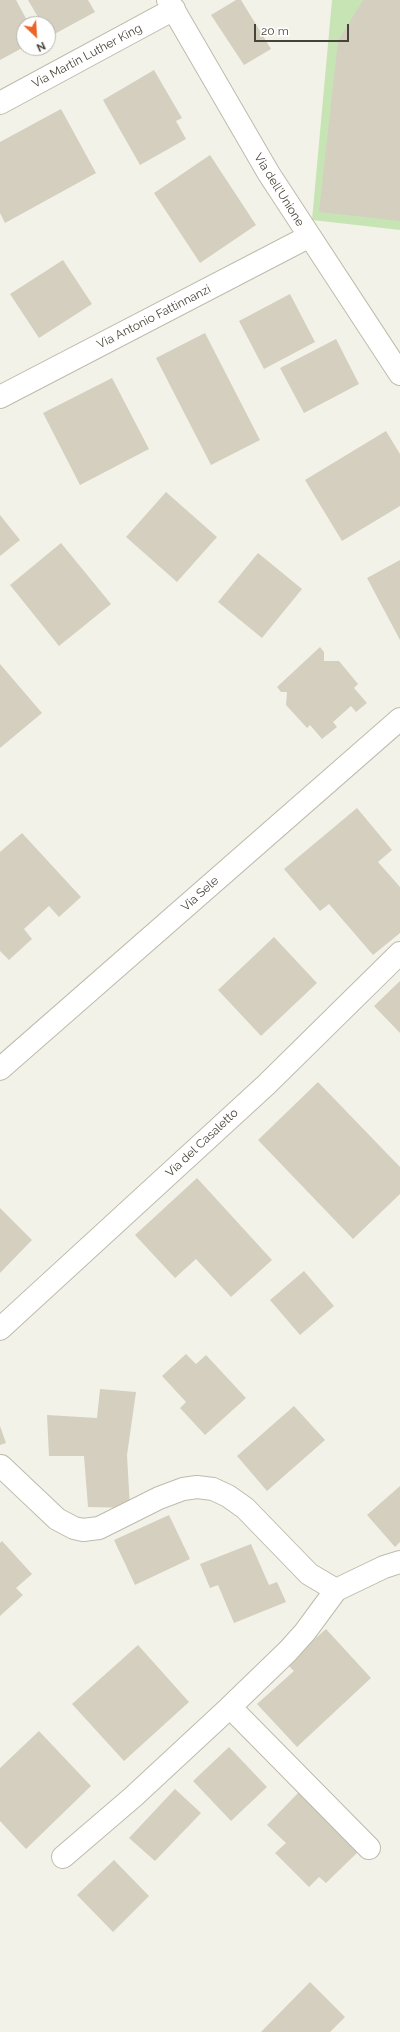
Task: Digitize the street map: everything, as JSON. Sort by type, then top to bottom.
[{"type":"street","name":"Via Martin Luther King","points":[[0,103],[171,5]]},
{"type":"street","name":"Via dell'Unione","points":[[171,5],[233,116],[308,237],[400,374]]},
{"type":"street","name":"Via Antonio Fattinnanzi","points":[[0,397],[308,237]]},
{"type":"street","name":"Via Sele","points":[[0,1069],[400,719]]},
{"type":"street","name":"Via del Casaletto","points":[[0,1329],[266,1085],[400,953]]},
{"type":"street","points":[[1,1466],[57,1519],[74,1528],[83,1530],[92,1530],[107,1525],[176,1491],[197,1487],[213,1489],[228,1496],[245,1508],[309,1574],[336,1590]]},
{"type":"street","points":[[63,1857],[133,1797],[288,1651],[309,1627],[336,1590],[384,1567],[400,1562]]},
{"type":"street","points":[[230,1707],[369,1848]]},
{"type":"green space","points":[[332,0],[400,0],[400,230],[312,220]]},
{"type":"building","points":[[0,0],[16,0],[25,16],[16,16],[16,51],[0,60]]},
{"type":"building","points":[[28,0],[88,0],[95,12],[56,33],[56,16],[37,16]]},
{"type":"building","points":[[236,0],[241,0],[271,49],[244,65],[211,15]]},
{"type":"building","points":[[363,0],[400,0],[400,221],[319,212],[338,41]]},
{"type":"building","points":[[154,70],[182,118],[176,121],[186,139],[140,165],[103,100]]},
{"type":"building","points":[[61,109],[96,173],[5,223],[0,213],[0,142]]},
{"type":"building","points":[[210,155],[256,225],[200,263],[154,193]]},
{"type":"building","points":[[63,260],[92,304],[39,338],[10,294]]},
{"type":"building","points":[[290,294],[315,342],[264,369],[239,321]]},
{"type":"building","points":[[205,333],[260,440],[211,465],[156,358]]},
{"type":"building","points":[[336,339],[359,384],[304,413],[280,368]]},
{"type":"building","points":[[112,378],[149,449],[80,485],[43,413]]},
{"type":"building","points":[[386,431],[400,454],[400,506],[342,541],[305,480]]},
{"type":"building","points":[[166,492],[217,537],[177,582],[126,537]]},
{"type":"building","points":[[0,515],[20,540],[0,556]]},
{"type":"building","points":[[61,543],[111,604],[59,646],[10,585]]},
{"type":"building","points":[[258,553],[302,589],[262,638],[218,602]]},
{"type":"building","points":[[400,560],[400,640],[367,578]]},
{"type":"building","points":[[320,647],[324,652],[324,661],[339,661],[358,684],[354,688],[367,703],[356,712],[351,706],[333,722],[337,727],[322,739],[310,725],[307,728],[286,705],[287,692],[281,692],[277,687]]},
{"type":"building","points":[[0,664],[42,713],[0,748]]},
{"type":"building","points":[[357,808],[392,850],[378,862],[400,887],[400,933],[373,955],[329,904],[320,911],[284,869]]},
{"type":"building","points":[[22,833],[81,897],[59,917],[49,906],[24,929],[32,939],[9,960],[0,951],[0,852]]},
{"type":"building","points":[[274,937],[317,983],[261,1036],[218,990]]},
{"type":"building","points":[[400,981],[400,1033],[374,1006]]},
{"type":"building","points":[[318,1082],[400,1167],[400,1194],[353,1239],[258,1140]]},
{"type":"building","points":[[197,1178],[272,1260],[231,1297],[196,1259],[175,1278],[135,1235]]},
{"type":"building","points":[[0,1208],[32,1240],[0,1273]]},
{"type":"building","points":[[304,1271],[334,1306],[300,1335],[270,1300]]},
{"type":"building","points":[[186,1354],[196,1364],[206,1355],[246,1398],[205,1435],[180,1408],[186,1402],[162,1376]]},
{"type":"building","points":[[100,1389],[136,1392],[127,1455],[130,1508],[88,1507],[84,1456],[49,1456],[47,1415],[97,1418]]},
{"type":"building","points":[[294,1406],[325,1440],[267,1491],[237,1456]]},
{"type":"building","points":[[0,1426],[6,1443],[0,1445]]},
{"type":"building","points":[[400,1486],[400,1542],[395,1547],[367,1515]]},
{"type":"building","points":[[169,1515],[190,1559],[135,1585],[114,1540]]},
{"type":"building","points":[[2,1541],[32,1574],[16,1588],[23,1595],[0,1616],[0,1543]]},
{"type":"building","points":[[251,1544],[269,1585],[277,1582],[286,1602],[234,1623],[218,1585],[210,1588],[200,1564]]},
{"type":"building","points":[[326,1629],[371,1678],[297,1747],[257,1704],[294,1671],[287,1664]]},
{"type":"building","points":[[138,1645],[189,1702],[124,1761],[72,1704]]},
{"type":"building","points":[[39,1731],[91,1786],[26,1849],[0,1821],[0,1768]]},
{"type":"building","points":[[229,1747],[267,1787],[231,1821],[193,1781]]},
{"type":"building","points":[[175,1789],[201,1813],[155,1861],[129,1838]]},
{"type":"building","points":[[300,1791],[360,1850],[326,1883],[319,1877],[309,1887],[275,1853],[286,1843],[267,1825]]},
{"type":"building","points":[[114,1860],[149,1896],[113,1932],[77,1895]]},
{"type":"building","points":[[310,1982],[345,2017],[330,2032],[261,2032]]}]
